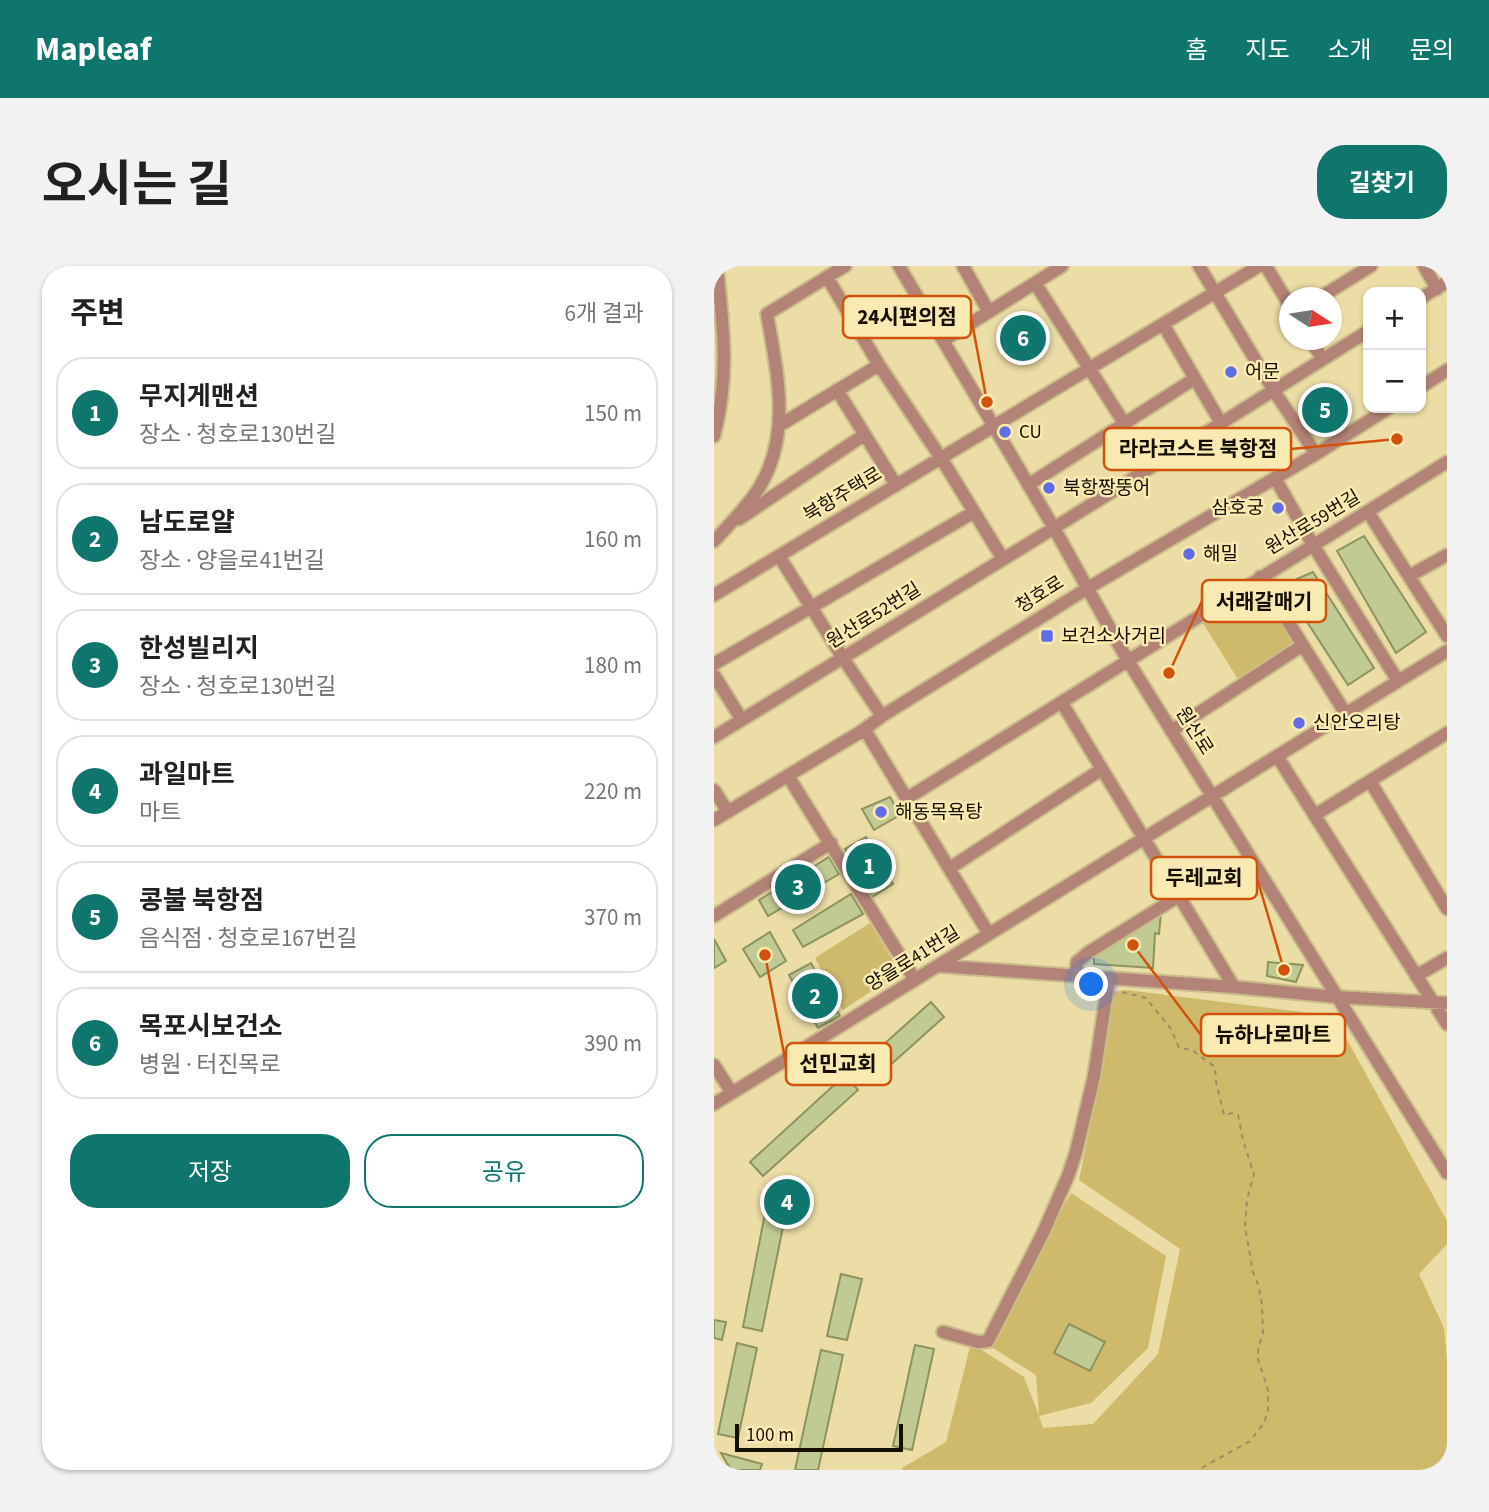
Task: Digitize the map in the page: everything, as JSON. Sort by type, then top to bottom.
[{"type":"street","points":[[714,436],[722,401],[725,358],[717,266]]},
{"type":"street","points":[[714,541],[758,490],[771,463],[780,425],[779,394],[767,314],[845,266]]},
{"type":"street","name":"원산로","points":[[899,266],[1054,528],[1128,662],[1447,1173]]},
{"type":"street","points":[[963,266],[989,312]]},
{"type":"street","points":[[944,340],[1062,266]]},
{"type":"street","points":[[1199,266],[1316,454]]},
{"type":"street","name":"북항주택로","points":[[714,595],[1259,266]]},
{"type":"street","points":[[1266,266],[1279,288]]},
{"type":"street","points":[[1337,287],[1371,266]]},
{"type":"street","points":[[1424,266],[1442,285],[1426,296]]},
{"type":"street","points":[[828,277],[880,365],[1003,559]]},
{"type":"street","points":[[1035,283],[1124,423]]},
{"type":"street","points":[[1163,324],[1221,424]]},
{"type":"street","name":"원산로52번길","points":[[714,737],[1363,334]]},
{"type":"street","points":[[1317,350],[1323,359]]},
{"type":"street","points":[[780,425],[880,365]]},
{"type":"street","points":[[1426,384],[1447,370]]},
{"type":"street","points":[[1028,485],[1194,379]]},
{"type":"street","points":[[837,390],[896,485]]},
{"type":"street","name":"청호로","points":[[714,820],[862,731],[1088,588],[1381,413]]},
{"type":"street","points":[[730,525],[864,435]]},
{"type":"street","name":"원산로59번길","points":[[906,799],[1447,462]]},
{"type":"street","points":[[1275,478],[1313,545],[1398,681]]},
{"type":"street","points":[[714,664],[974,512]]},
{"type":"street","points":[[1368,512],[1447,636]]},
{"type":"street","points":[[1409,576],[1447,555]]},
{"type":"street","points":[[779,556],[882,716]]},
{"type":"street","points":[[1260,577],[1346,714]]},
{"type":"street","points":[[1171,731],[1303,645]]},
{"type":"street","name":"양을로41번길","points":[[714,1104],[1447,651]]},
{"type":"street","points":[[714,675],[742,720]]},
{"type":"street","points":[[1062,703],[1234,987]]},
{"type":"street","points":[[862,731],[868,735],[989,934]]},
{"type":"street","points":[[1315,815],[1447,733]]},
{"type":"street","points":[[1277,755],[1447,1024]]},
{"type":"street","points":[[950,868],[1102,769]]},
{"type":"street","points":[[788,776],[915,980]]},
{"type":"street","points":[[1370,781],[1447,909]]},
{"type":"street","points":[[714,790],[728,811]]},
{"type":"street","points":[[714,916],[831,843]]},
{"type":"street","points":[[1076,976],[1077,962],[1089,952],[1179,896]]},
{"type":"street","points":[[1416,976],[1447,958]]},
{"type":"street","points":[[938,966],[1447,1003]]},
{"type":"street","points":[[1412,1001],[1416,976]]},
{"type":"street","points":[[943,1332],[978,1342],[988,1341],[1043,1233],[1062,1192],[1076,1152],[1094,1076],[1112,979]]},
{"type":"street","points":[[714,1065],[732,1093]]},
{"type":"path","points":[[1112,979],[1122,993],[1146,998],[1171,1029],[1179,1048],[1192,1050],[1215,1067],[1224,1115],[1238,1115],[1254,1175],[1247,1199],[1245,1227],[1252,1272],[1258,1284],[1262,1304],[1263,1335],[1257,1356],[1268,1391],[1268,1410],[1264,1423],[1250,1441],[1198,1470]]},
{"type":"shaded area","points":[[1256,586],[1261,588],[1293,640],[1293,647],[1239,681],[1201,620]]},
{"type":"shaded area","points":[[870,923],[900,972],[843,1010],[815,958]]},
{"type":"shaded area","points":[[1127,990],[1334,1016],[1447,1221],[1447,1244],[1419,1274],[1444,1328],[1447,1360],[1447,1470],[903,1470],[902,1468],[946,1442],[971,1343],[1024,1377],[1039,1415],[1036,1375],[985,1343],[1071,1193],[1166,1256],[1148,1348],[1091,1403],[1039,1416],[1043,1428],[1093,1424],[1158,1354],[1180,1249],[1079,1180],[1105,1054],[1114,995],[1117,991]]},
{"type":"building","points":[[1364,536],[1426,632],[1396,653],[1337,551]]},
{"type":"building","points":[[1313,572],[1374,668],[1348,685],[1283,585]]},
{"type":"building","name":"해동목욕탕","points":[[890,797],[900,815],[874,830],[862,809]]},
{"type":"building","points":[[866,837],[893,884],[872,897],[845,849]]},
{"type":"building","points":[[829,857],[839,874],[768,916],[759,900]]},
{"type":"building","points":[[851,894],[863,914],[803,947],[793,930]]},
{"type":"building","points":[[1161,913],[1159,934],[1155,933],[1153,968],[1094,964],[1094,957]]},
{"type":"building","points":[[770,932],[786,961],[760,977],[743,949]]},
{"type":"building","points":[[714,939],[726,961],[714,968]]},
{"type":"building","points":[[1268,962],[1303,965],[1296,982],[1267,976]]},
{"type":"building","points":[[811,963],[840,1016],[818,1028],[789,975]]},
{"type":"building","points":[[931,1002],[944,1017],[868,1085],[855,1070]]},
{"type":"building","points":[[845,1075],[858,1090],[763,1176],[750,1162]]},
{"type":"building","points":[[767,1203],[787,1207],[762,1331],[743,1327]]},
{"type":"building","points":[[841,1274],[862,1279],[847,1340],[827,1336]]},
{"type":"building","points":[[714,1320],[726,1322],[722,1340],[714,1338]]},
{"type":"building","points":[[1069,1324],[1105,1342],[1090,1371],[1054,1353]]},
{"type":"building","points":[[737,1343],[757,1348],[738,1438],[718,1434]]},
{"type":"building","points":[[915,1345],[934,1349],[912,1450],[893,1446]]},
{"type":"building","points":[[821,1350],[843,1355],[818,1470],[795,1470]]},
{"type":"building","points":[[721,1453],[762,1464],[760,1470],[731,1470]]},
{"type":"place","name":"목포시보건소","points":[[1023,338]]},
{"type":"place","name":"어문","points":[[1231,372]]},
{"type":"place","name":"24시편의점","points":[[987,402]]},
{"type":"place","name":"콩불 북항점","points":[[1325,410]]},
{"type":"place","name":"CU","points":[[1005,432]]},
{"type":"place","name":"라라코스트 북항점","points":[[1397,439]]},
{"type":"place","name":"북항짱뚱어","points":[[1049,488]]},
{"type":"place","name":"삼호궁","points":[[1278,508]]},
{"type":"place","name":"해밀","points":[[1189,554]]},
{"type":"place","name":"보건소사거리","points":[[1047,636]]},
{"type":"place","name":"서래갈매기","points":[[1169,673]]},
{"type":"place","name":"신안오리탕","points":[[1299,723]]},
{"type":"place","name":"해동목욕탕","points":[[881,812]]},
{"type":"place","name":"무지게맨션","points":[[869,866]]},
{"type":"place","name":"한성빌리지","points":[[798,887]]},
{"type":"place","name":"뉴하나로마트","points":[[1133,945]]},
{"type":"place","name":"선민교회","points":[[765,955]]},
{"type":"place","name":"두레교회","points":[[1284,970]]},
{"type":"place","name":"남도로얄","points":[[815,996]]},
{"type":"place","name":"과일마트","points":[[787,1202]]}]
